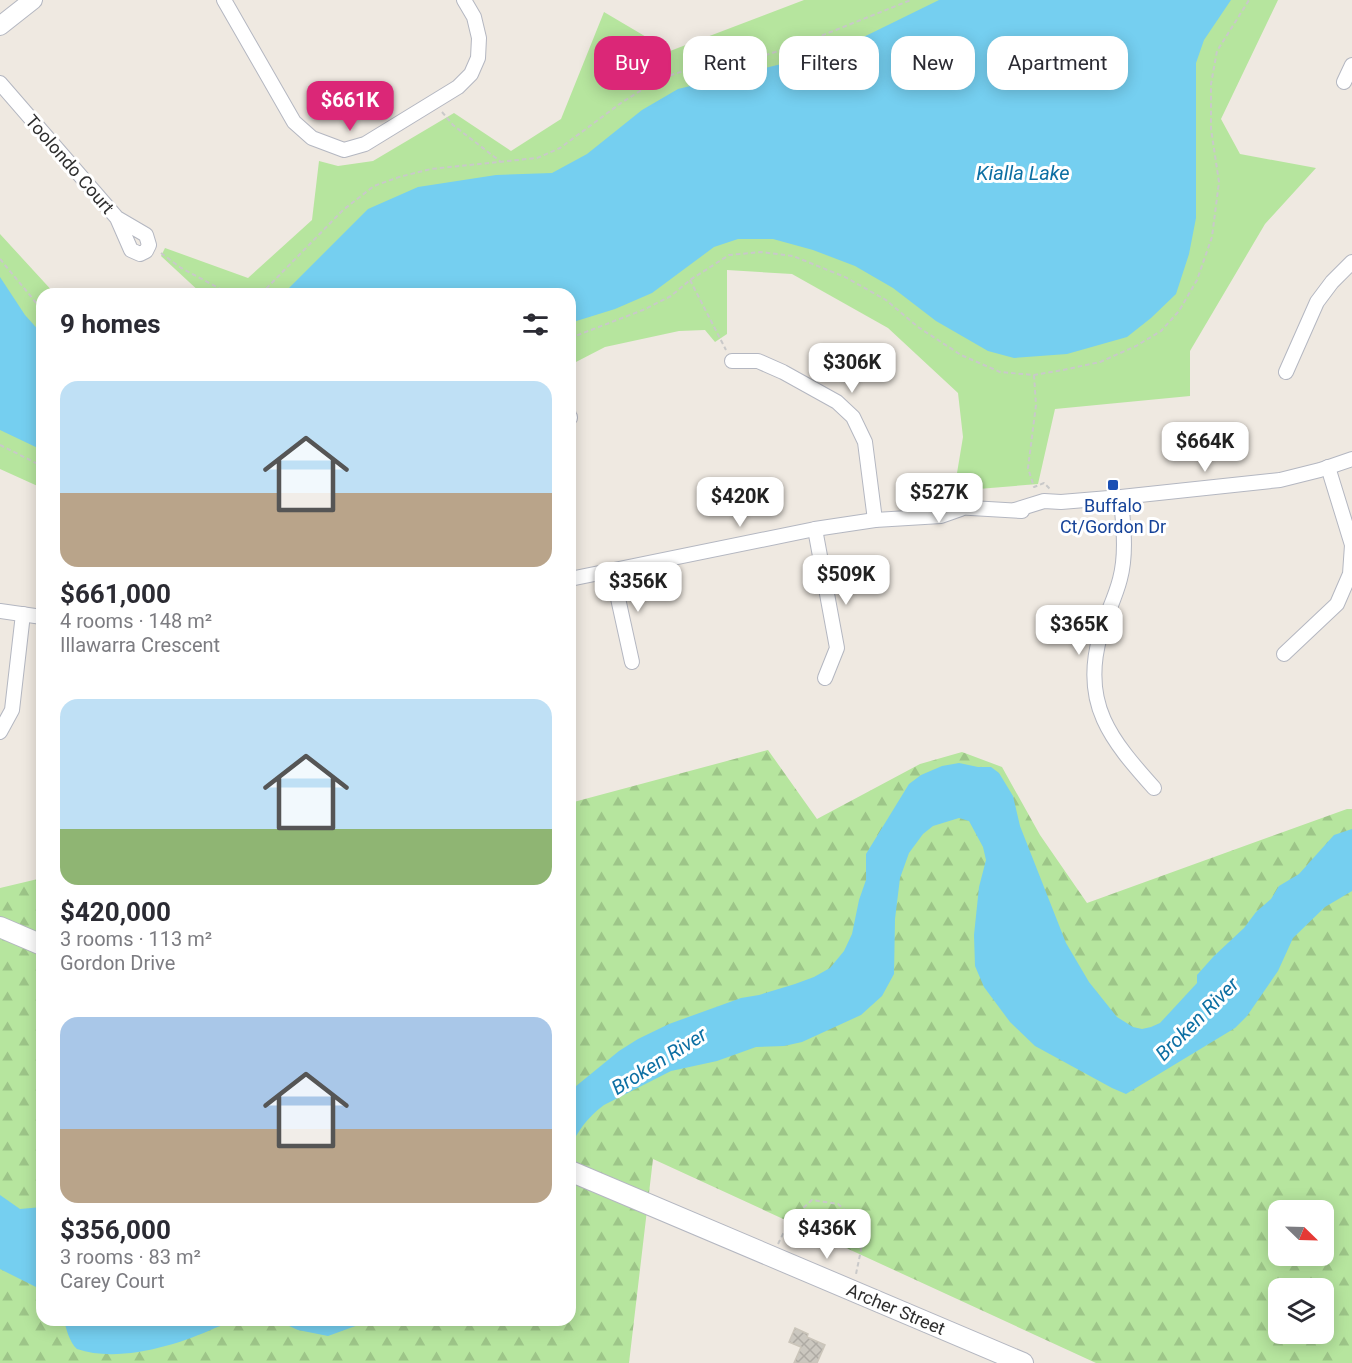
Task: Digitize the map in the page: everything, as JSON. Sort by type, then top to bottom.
[{"type":"main road","points":[[0,927],[36,942]]},
{"type":"main road","name":"Archer Street","points":[[576,1174],[1023,1363]]},
{"type":"street","points":[[0,26],[33,0]]},
{"type":"street","points":[[224,0],[294,122],[312,138],[344,150],[365,144],[458,87],[471,74],[478,58],[479,38],[474,17],[464,0]]},
{"type":"street","points":[[1344,82],[1352,65]]},
{"type":"street","name":"Toolondo Court","points":[[0,83],[117,218],[128,244],[135,253],[140,254],[146,251],[149,240],[142,232],[117,218]]},
{"type":"street","points":[[1286,372],[1317,302],[1332,282],[1352,262]]},
{"type":"street","points":[[732,361],[758,361],[783,372],[837,402],[853,417],[865,442],[875,520]]},
{"type":"street","points":[[576,574],[612,571],[815,529],[875,520],[941,516],[961,509],[1029,512],[1061,502],[1280,480],[1352,459]]},
{"type":"street","points":[[1284,654],[1336,604],[1350,574],[1352,545],[1328,467]]},
{"type":"street","points":[[1121,497],[1125,552],[1120,580],[1100,636],[1095,658],[1095,685],[1098,708],[1106,728],[1154,788]]},
{"type":"street","points":[[815,529],[837,648],[825,678]]},
{"type":"street","points":[[612,571],[632,662]]},
{"type":"street","points":[[0,611],[36,616]]},
{"type":"street","points":[[0,732],[12,710],[23,615]]},
{"type":"path","points":[[267,288],[343,210],[374,186],[431,169],[537,158],[560,148],[621,103],[659,80],[699,66],[765,55],[794,46],[911,0]]},
{"type":"path","points":[[576,336],[644,310],[671,296],[690,280],[729,255],[761,252],[793,256],[845,276],[886,300],[918,327],[961,354],[1000,372],[1034,375],[1100,362],[1136,346],[1161,331],[1179,311],[1197,279],[1212,237],[1219,182],[1211,129],[1211,84],[1217,51],[1249,0]]},
{"type":"path","points":[[436,100],[443,114],[453,125],[501,162]]},
{"type":"path","points":[[149,240],[169,260],[219,288]]},
{"type":"path","points":[[0,260],[36,303]]},
{"type":"path","points":[[690,280],[732,361]]},
{"type":"path","points":[[1034,375],[1036,405],[1028,468],[1034,487],[1044,483],[1061,502]]},
{"type":"path","points":[[0,445],[36,463]]},
{"type":"path","points":[[772,1257],[790,1220],[812,1200],[838,1204],[857,1221],[861,1250],[856,1274],[849,1290]]},
{"type":"green space","name":"Kialla Lake","points":[[804,0],[1278,0],[1221,119],[1240,154],[1316,168],[1265,224],[1190,351],[1190,396],[1055,409],[1038,484],[954,491],[963,437],[958,393],[888,328],[792,274],[727,270],[727,334],[715,342],[705,330],[679,331],[605,347],[576,362],[576,288],[196,288],[161,256],[165,248],[248,278],[312,220],[319,161],[338,166],[373,161],[454,113],[511,151],[561,119],[594,37],[594,90],[671,90],[671,51],[683,46],[683,90],[767,90],[767,36],[709,36]]},
{"type":"green space","name":"Kialla Lake","points":[[604,12],[645,36],[594,36]]},
{"type":"green space","points":[[0,234],[50,288],[36,288],[36,485],[0,469]]},
{"type":"green space","points":[[768,750],[817,819],[920,764],[962,752],[1002,767],[1040,835],[1087,903],[1352,809],[1352,1363],[1096,1363],[653,1159],[629,1363],[0,1363],[0,888],[36,879],[36,1326],[576,1326],[576,801]]},
{"type":"water","name":"Kialla Lake","points":[[939,0],[1231,0],[1204,40],[1196,63],[1196,218],[1189,254],[1176,294],[1127,337],[1067,354],[1014,358],[988,351],[936,321],[893,288],[855,266],[813,250],[773,239],[738,239],[714,247],[652,293],[615,309],[576,321],[576,288],[289,288],[368,209],[418,187],[496,175],[552,173],[587,154],[642,110],[678,89],[767,90],[767,67],[779,65],[779,90],[879,90],[879,36],[866,36]]},
{"type":"water","points":[[0,277],[36,327],[36,447],[0,430]]},
{"type":"water","name":"Broken River","points":[[959,763],[991,767],[999,773],[1013,796],[1020,826],[1066,943],[1089,982],[1117,1017],[1133,1027],[1142,1029],[1160,1023],[1197,983],[1197,975],[1271,899],[1279,886],[1299,874],[1334,835],[1352,829],[1352,891],[1325,907],[1293,938],[1278,971],[1247,1016],[1235,1028],[1126,1094],[1035,1046],[1010,1022],[984,987],[975,966],[974,935],[979,887],[986,860],[983,847],[969,821],[959,818],[933,826],[923,834],[909,853],[900,878],[895,919],[894,974],[882,996],[861,1015],[802,1042],[784,1046],[756,1047],[717,1061],[671,1071],[604,1105],[593,1114],[576,1135],[576,1086],[619,1051],[669,1024],[741,998],[795,984],[830,968],[844,951],[852,934],[866,880],[866,854],[909,784],[921,775],[942,766]]},
{"type":"water","points":[[0,1195],[20,1209],[36,1208],[36,1287],[0,1269]]},
{"type":"water","points":[[66,1326],[221,1326],[165,1346],[110,1354],[77,1349]]},
{"type":"water","points":[[289,1326],[356,1326],[328,1336]]},
{"type":"building","points":[[795,1328],[808,1334],[807,1337],[825,1345],[817,1363],[794,1363],[801,1347],[789,1342]]},
{"type":"place","name":"Buffalo Ct/Gordon Dr","points":[[1113,485]]}]
